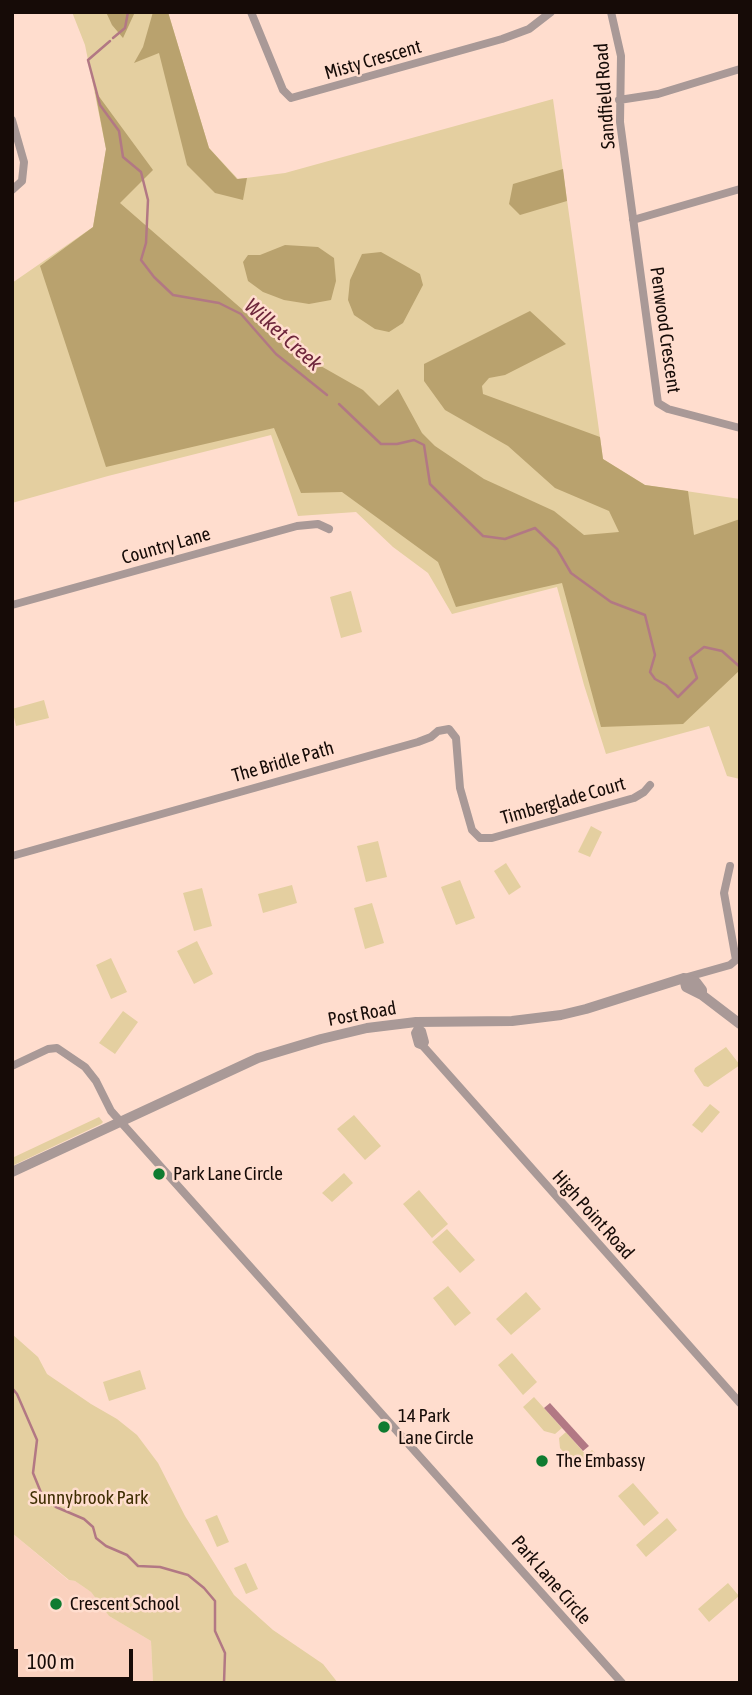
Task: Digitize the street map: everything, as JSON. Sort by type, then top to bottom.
[{"type":"street","name":"Misty Crescent","points":[[251,12],[283,89],[291,98],[511,37],[529,29],[551,12]]},
{"type":"street","name":"Sandfield Road","points":[[611,12],[621,56],[620,122],[633,220]]},
{"type":"street","points":[[619,100],[658,94],[740,69]]},
{"type":"street","points":[[12,120],[24,162],[22,181],[12,190]]},
{"type":"street","points":[[633,220],[740,189]]},
{"type":"street","name":"Penwood Crescent","points":[[633,220],[658,403],[740,428]]},
{"type":"street","name":"Country Lane","points":[[12,605],[297,526],[318,524],[329,529]]},
{"type":"street","name":"The Bridle Path","points":[[12,856],[418,742],[438,731],[449,730],[456,738],[456,767],[472,830],[480,838]]},
{"type":"street","name":"Timberglade Court","points":[[480,838],[492,838],[634,798],[650,785]]},
{"type":"street","name":"Post Road","points":[[12,1172],[258,1058],[321,1038],[367,1028],[512,1021],[561,1015],[730,965],[736,960],[724,893],[730,866]]},
{"type":"street","points":[[684,978],[696,982],[702,995],[740,1024]]},
{"type":"street","name":"High Point Road","points":[[417,1026],[415,1033],[418,1044],[423,1046],[740,1403]]},
{"type":"street","name":"Park Lane Circle","points":[[12,1066],[48,1049],[57,1048],[85,1067],[96,1081],[109,1109],[622,1683]]},
{"type":"shaded area","points":[[106,12],[135,12],[123,38],[112,25]]},
{"type":"shaded area","points":[[153,12],[168,12],[209,148],[237,179],[247,178],[243,200],[215,193],[187,165],[159,53],[134,63],[143,47]]},
{"type":"shaded area","points":[[95,91],[153,170],[120,203],[282,344],[363,390],[379,406],[398,389],[422,433],[435,446],[484,479],[554,511],[584,535],[619,532],[609,511],[555,488],[508,446],[445,410],[424,381],[424,364],[530,311],[566,344],[505,375],[489,378],[482,386],[483,394],[600,437],[603,459],[645,485],[688,491],[694,535],[740,519],[740,670],[683,724],[601,727],[562,583],[456,607],[438,562],[342,492],[301,493],[274,428],[106,467],[40,266],[93,227],[106,149]]},
{"type":"shaded area","points":[[563,169],[567,201],[520,215],[509,204],[513,184]]},
{"type":"shaded area","points":[[285,245],[318,247],[334,258],[336,281],[331,300],[309,304],[284,300],[263,292],[248,281],[243,262],[248,255],[260,255]]},
{"type":"shaded area","points":[[381,252],[420,274],[423,285],[403,323],[389,332],[375,329],[354,315],[348,300],[350,280],[362,254]]},
{"type":"shaded area","points":[[550,1403],[589,1446],[583,1451],[544,1408]]},
{"type":"shaded area","name":"Crescent School","points":[[12,1533],[68,1580],[75,1581],[91,1592],[109,1616],[151,1641],[153,1683],[12,1683]]},
{"type":"green space","points":[[72,12],[168,12],[209,148],[238,179],[285,173],[553,99],[603,459],[645,485],[740,499],[740,779],[727,776],[709,726],[606,754],[557,587],[452,614],[428,573],[393,547],[356,512],[298,516],[271,435],[12,503],[12,283],[93,227],[106,149],[85,45]]},
{"type":"green space","points":[[351,591],[362,632],[341,638],[330,597]]},
{"type":"green space","points":[[44,700],[49,718],[16,726],[12,709]]},
{"type":"green space","points":[[591,826],[602,832],[590,857],[578,852]]},
{"type":"green space","points":[[378,841],[387,877],[366,882],[357,846]]},
{"type":"green space","points":[[506,863],[521,887],[509,895],[494,871]]},
{"type":"green space","points":[[460,880],[475,918],[456,925],[441,887]]},
{"type":"green space","points":[[292,885],[297,903],[263,913],[258,894]]},
{"type":"green space","points":[[202,888],[212,926],[194,931],[183,893]]},
{"type":"green space","points":[[372,903],[384,943],[365,949],[354,908]]},
{"type":"green space","points":[[197,941],[213,974],[194,984],[177,951]]},
{"type":"green space","points":[[111,958],[127,992],[111,999],[96,965]]},
{"type":"green space","points":[[123,1011],[138,1022],[115,1054],[99,1043]]},
{"type":"green space","points":[[726,1047],[740,1065],[708,1087],[704,1086],[694,1071],[695,1068]]},
{"type":"green space","points":[[710,1104],[720,1112],[702,1133],[692,1125]]},
{"type":"green space","points":[[354,1115],[381,1146],[365,1160],[337,1129]]},
{"type":"green space","points":[[99,1117],[103,1122],[101,1124],[12,1166],[12,1158]]},
{"type":"green space","points":[[344,1173],[353,1183],[332,1202],[322,1193]]},
{"type":"green space","points":[[419,1190],[448,1224],[432,1238],[403,1204]]},
{"type":"green space","points":[[447,1229],[475,1260],[460,1273],[432,1242]]},
{"type":"green space","points":[[448,1286],[471,1313],[455,1326],[433,1298]]},
{"type":"green space","points":[[526,1292],[541,1309],[511,1335],[496,1319]]},
{"type":"green space","name":"Sunnybrook Park","points":[[12,1334],[38,1357],[47,1374],[137,1435],[158,1463],[185,1516],[234,1595],[273,1630],[323,1664],[338,1683],[153,1683],[151,1641],[109,1616],[91,1592],[69,1580],[12,1533]]},
{"type":"green space","points":[[512,1353],[537,1382],[523,1395],[498,1365]]},
{"type":"green space","points":[[140,1370],[146,1389],[109,1401],[103,1382]]},
{"type":"green space","points":[[534,1397],[562,1428],[555,1434],[544,1431],[523,1407]]},
{"type":"green space","points":[[566,1432],[586,1455],[592,1450],[595,1453],[578,1469],[560,1448],[559,1438]]},
{"type":"green space","points":[[633,1483],[659,1513],[644,1526],[618,1496]]},
{"type":"green space","points":[[217,1515],[229,1542],[217,1547],[205,1520]]},
{"type":"green space","points":[[667,1518],[677,1530],[646,1557],[636,1545]]},
{"type":"green space","points":[[246,1563],[258,1589],[246,1594],[234,1568]]},
{"type":"green space","points":[[728,1583],[739,1596],[709,1622],[698,1609]]},
{"type":"waterway","name":"Wilket Creek","points":[[113,38],[125,28],[128,12]]},
{"type":"waterway","name":"Wilket Creek","points":[[110,41],[88,60],[100,105],[119,131],[123,157],[141,172],[148,200],[146,243],[141,260],[173,295],[219,303],[241,314],[276,354],[327,395]]},
{"type":"waterway","name":"Wilket Creek","points":[[339,404],[381,444],[414,440],[424,445],[430,484],[483,536],[505,539],[535,528],[557,549],[571,573],[611,602],[645,615],[655,655],[650,672],[678,697],[697,678],[690,658],[704,647],[722,651],[740,667]]},
{"type":"waterway","points":[[12,1388],[37,1440],[33,1473],[42,1495],[56,1507],[84,1519],[93,1527],[96,1538],[106,1546],[127,1555],[138,1566],[160,1567],[188,1575],[215,1601],[215,1631],[225,1653],[224,1683]]},
{"type":"place","name":"Park Lane Circle","points":[[159,1174]]},
{"type":"place","name":"14 Park Lane Circle","points":[[384,1427]]},
{"type":"place","name":"The Embassy","points":[[542,1461]]},
{"type":"place","name":"Crescent School","points":[[56,1604]]}]
